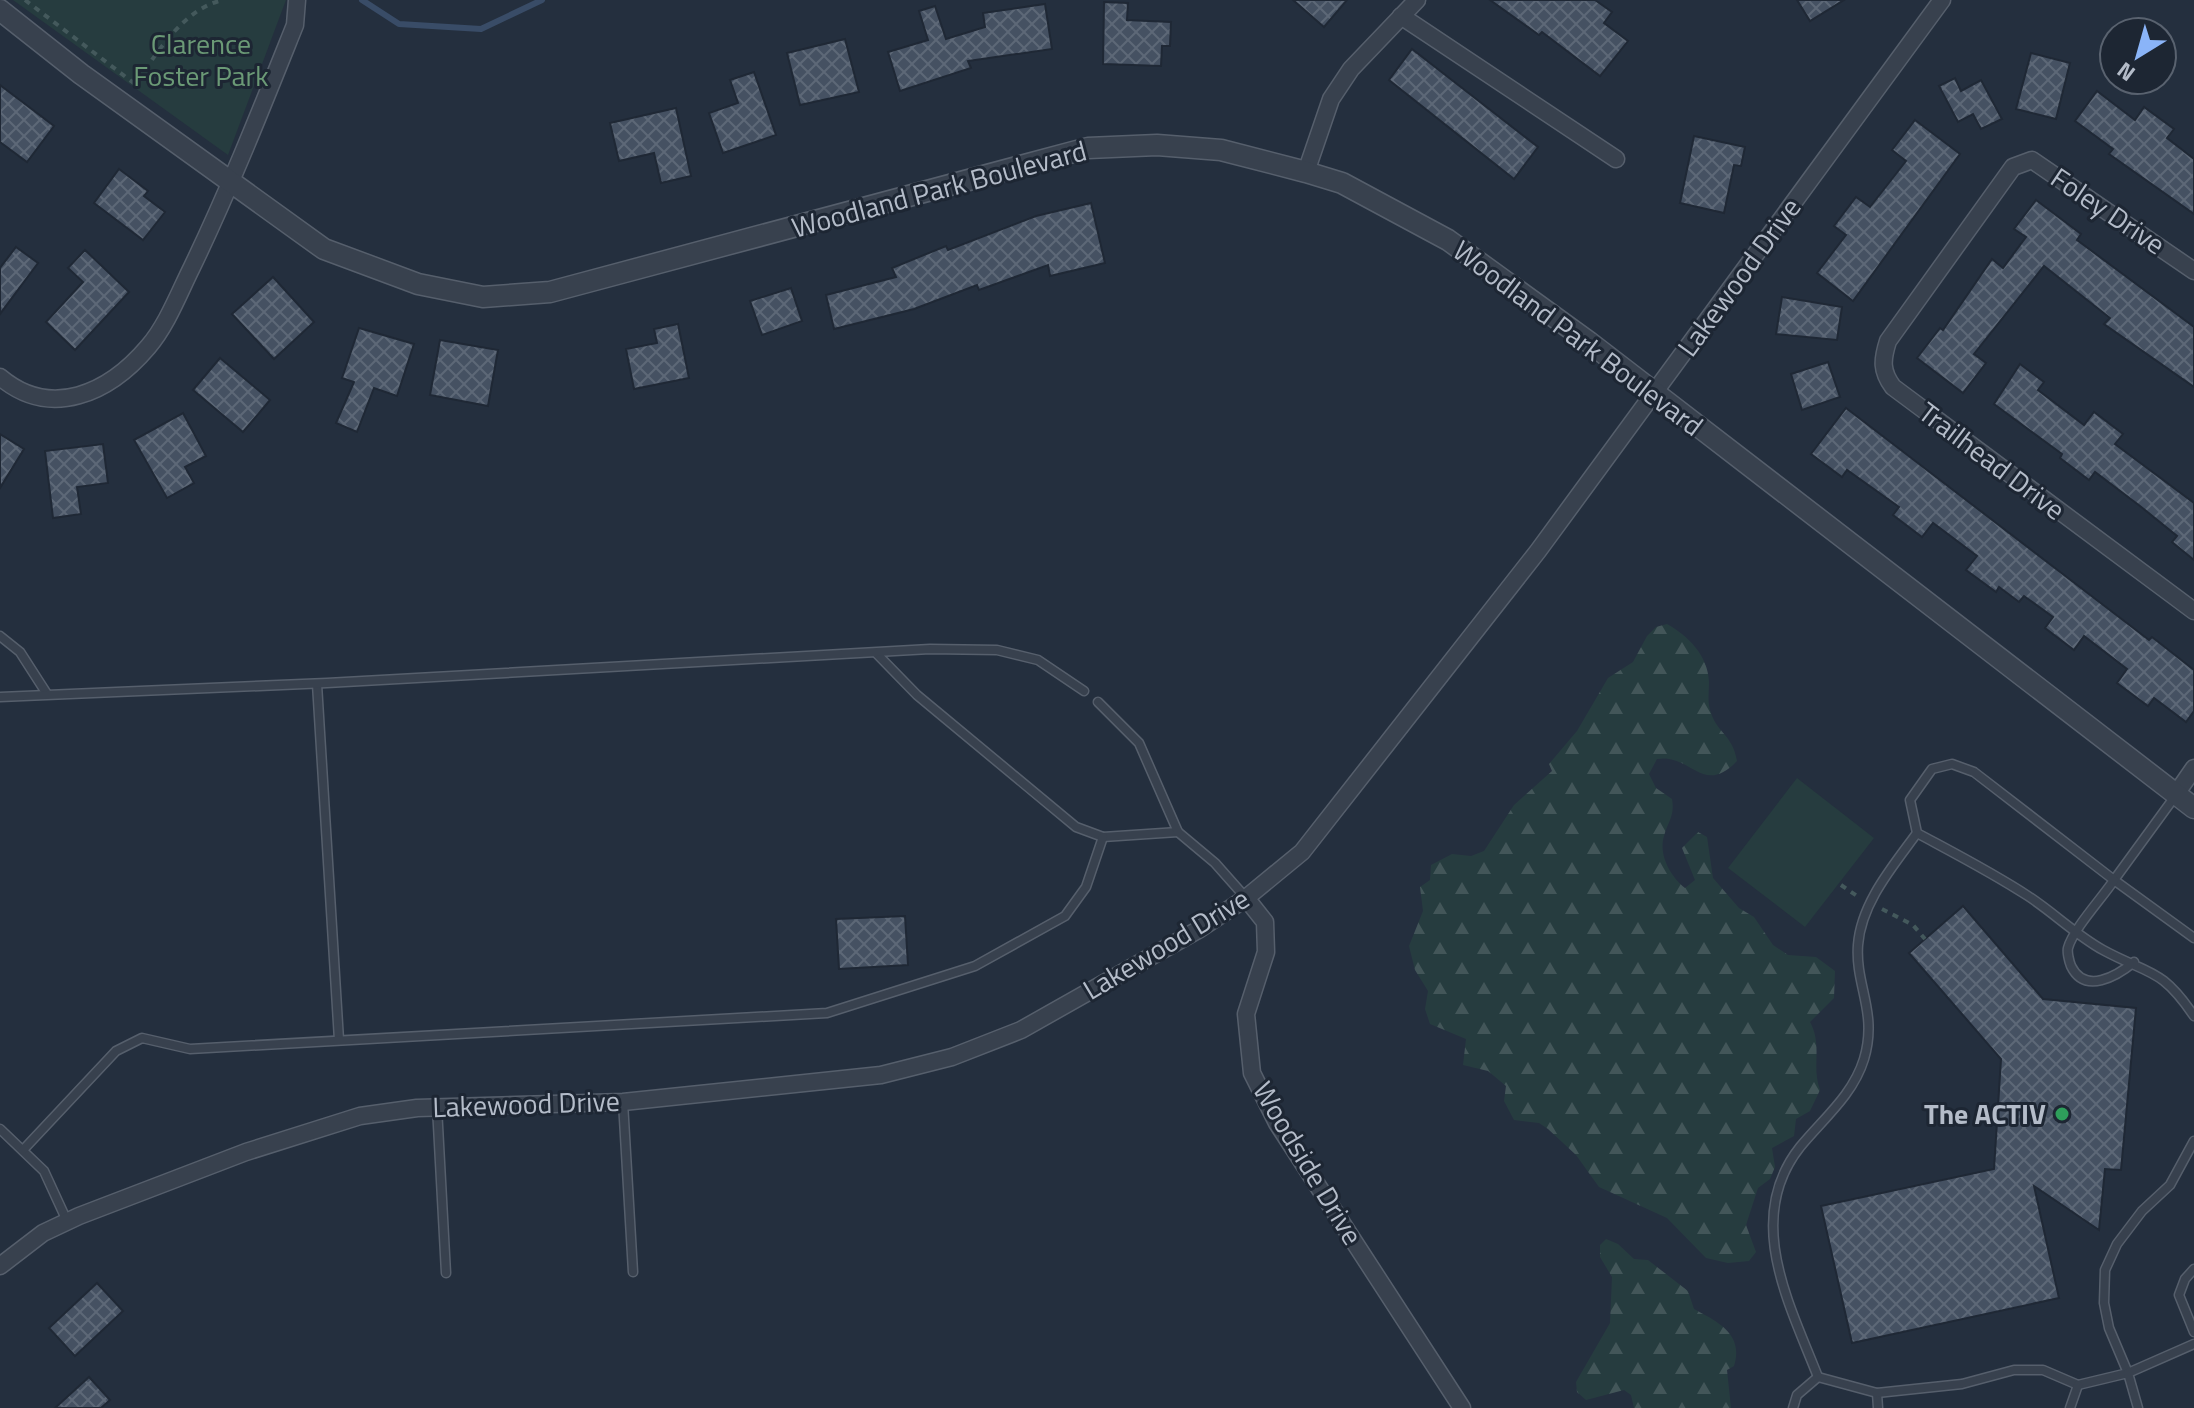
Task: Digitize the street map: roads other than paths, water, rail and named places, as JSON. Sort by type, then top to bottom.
[{"type":"street","points":[[0,377],[15,390],[37,399],[65,400],[92,390],[128,368],[150,346],[232,184],[295,25],[297,0]]},
{"type":"street","points":[[1306,172],[1331,99],[1351,69],[1417,0]]},
{"type":"street","name":"Lakewood Drive","points":[[0,1266],[43,1233],[67,1221],[327,1124],[360,1116],[437,1107],[623,1102],[881,1075],[952,1057],[1021,1030],[1198,930],[1246,898],[1302,852],[1538,551],[1942,0]]},
{"type":"street","name":"Woodland Park Boulevard","points":[[0,10],[324,249],[418,284],[483,297],[550,292],[1088,148],[1157,145],[1221,150],[1342,183],[1448,240],[1654,393],[2194,808]]},
{"type":"street","points":[[1401,16],[1616,159]]},
{"type":"street","name":"Foley Drive","points":[[1934,278],[2013,167],[2032,160],[2194,271]]},
{"type":"street","name":"Trailhead Drive","points":[[1934,278],[1888,341],[1883,374],[1893,387],[2194,611]]},
{"type":"street","points":[[2176,794],[2194,768]]},
{"type":"street","name":"Woodside Drive","points":[[1246,898],[1265,922],[1266,937],[1266,952],[1246,1014],[1252,1073],[1277,1123],[1462,1408]]},
{"type":"lane","points":[[0,636],[20,652],[47,694]]},
{"type":"lane","points":[[0,697],[317,684],[930,649],[997,650],[1038,660],[1084,691]]},
{"type":"lane","points":[[876,653],[917,695],[1076,827],[1103,837],[1178,832]]},
{"type":"lane","points":[[317,684],[339,1040]]},
{"type":"lane","points":[[1098,702],[1139,743],[1178,832],[1215,863],[1246,898]]},
{"type":"lane","points":[[1818,1377],[1775,1268],[1772,1226],[1777,1193],[1797,1151],[1850,1091],[1864,1059],[1869,1006],[1858,944],[1871,904],[1917,833],[1910,800],[1932,769],[1952,764],[1974,772],[2194,938]]},
{"type":"lane","points":[[2134,962],[2119,974],[2099,981],[2084,980],[2069,963],[2068,948],[2176,794]]},
{"type":"lane","points":[[1917,833],[2004,881],[2104,950],[2155,973],[2178,992],[2194,1016]]},
{"type":"lane","points":[[23,1150],[116,1051],[142,1038],[190,1049],[827,1013],[975,966],[1065,916],[1086,887],[1103,837]]},
{"type":"lane","points":[[623,1102],[633,1272]]},
{"type":"lane","points":[[437,1107],[446,1273]]},
{"type":"lane","points":[[0,1129],[44,1171],[67,1221]]},
{"type":"lane","points":[[2138,1408],[2128,1373],[2109,1328],[2104,1303],[2105,1270],[2117,1244],[2170,1185],[2194,1141]]},
{"type":"lane","points":[[2194,1269],[2185,1279],[2179,1295],[2194,1332]]},
{"type":"lane","points":[[1818,1377],[1877,1393],[1962,1384],[2014,1370],[2043,1370],[2078,1385],[2128,1373],[2194,1344]]},
{"type":"lane","points":[[1793,1408],[1797,1395],[1818,1377]]},
{"type":"lane","points":[[2070,1408],[2078,1385]]},
{"type":"lane","points":[[1877,1393],[1878,1408]]},
{"type":"waterway","points":[[362,0],[399,24],[481,29],[542,0]]},
{"type":"place","name":"The ACTIV","points":[[2062,1114]]},
{"type":"park label","name":"Clarence Foster Park","points":[[201,60]]}]
